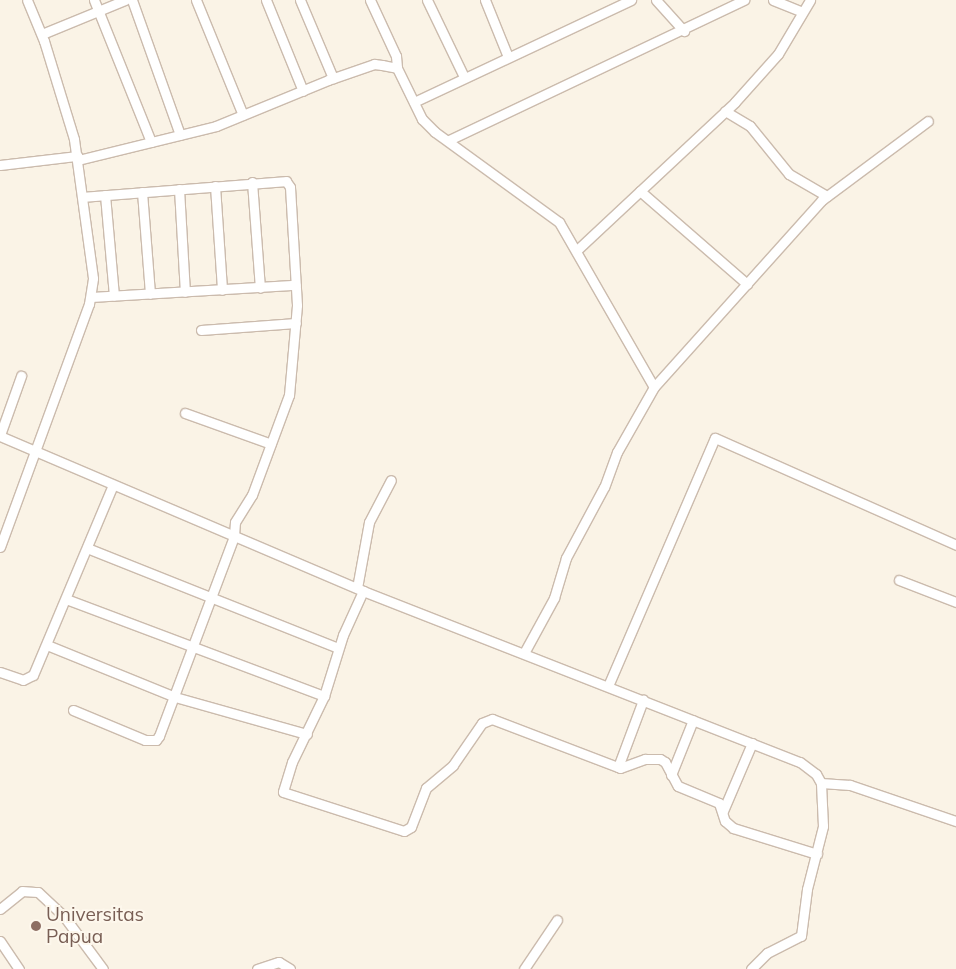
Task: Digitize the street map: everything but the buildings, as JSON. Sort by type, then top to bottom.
[{"type":"street","points":[[0,547],[91,297],[93,278],[78,158],[42,34],[27,0]]},
{"type":"street","points":[[94,0],[151,142]]},
{"type":"street","points":[[42,34],[125,0]]},
{"type":"street","points":[[132,0],[180,135]]},
{"type":"street","points":[[196,0],[243,115]]},
{"type":"street","points":[[266,0],[303,91]]},
{"type":"street","points":[[300,0],[333,78]]},
{"type":"street","points":[[370,0],[396,56],[397,68],[422,119],[559,222],[577,250],[654,388]]},
{"type":"street","points":[[427,0],[464,77]]},
{"type":"street","points":[[485,0],[508,57]]},
{"type":"street","points":[[414,102],[631,0]]},
{"type":"street","points":[[656,0],[684,31]]},
{"type":"street","points":[[448,140],[684,31],[744,0]]},
{"type":"street","points":[[773,0],[802,12]]},
{"type":"street","points":[[577,250],[725,111],[778,54],[810,0]]},
{"type":"street","points":[[0,165],[78,158],[180,135],[243,115],[333,78],[374,64],[397,68]]},
{"type":"street","points":[[725,111],[750,126],[789,174],[827,196]]},
{"type":"street","points":[[524,653],[554,598],[566,558],[604,487],[619,446],[654,388],[827,196],[928,121]]},
{"type":"street","points":[[73,710],[152,741],[159,736],[211,600],[234,536],[236,522],[252,495],[289,395],[296,323],[296,286],[289,183],[284,180],[83,197]]},
{"type":"street","points":[[252,182],[260,288]]},
{"type":"street","points":[[215,186],[222,290]]},
{"type":"street","points":[[179,188],[185,292]]},
{"type":"street","points":[[640,191],[747,284]]},
{"type":"street","points":[[142,192],[150,294]]},
{"type":"street","points":[[105,195],[114,296]]},
{"type":"street","points":[[91,297],[296,286]]},
{"type":"street","points":[[201,330],[296,323]]},
{"type":"street","points":[[21,376],[0,436],[360,590],[800,762],[816,774],[821,784],[822,826],[807,889],[801,936],[767,953],[751,969]]},
{"type":"street","points":[[185,414],[271,444]]},
{"type":"street","points":[[608,686],[716,438],[956,546]]},
{"type":"street","points":[[391,480],[369,522],[360,590],[338,648],[324,696],[292,762],[284,792],[404,831],[411,827],[426,788],[452,765],[475,731],[489,719],[544,736],[618,767],[660,758],[665,762],[678,786],[714,800],[724,812],[726,821],[733,828],[816,854]]},
{"type":"street","points":[[0,672],[23,680],[29,678],[47,646],[113,485]]},
{"type":"street","points":[[87,548],[211,600],[338,648]]},
{"type":"street","points":[[899,580],[956,602]]},
{"type":"street","points":[[66,600],[324,696]]},
{"type":"street","points":[[47,646],[175,696],[307,734]]},
{"type":"street","points":[[618,767],[643,700]]},
{"type":"street","points":[[671,775],[693,720]]},
{"type":"street","points":[[724,812],[752,743]]},
{"type":"street","points":[[821,784],[850,785],[956,821]]},
{"type":"street","points":[[0,909],[22,890],[38,892],[63,915],[103,969]]},
{"type":"street","points":[[524,969],[557,920]]},
{"type":"street","points":[[0,941],[20,969]]},
{"type":"street","points":[[257,969],[279,962],[290,969]]},
{"type":"place","name":"Universitas Papua","points":[[36,926]]}]
